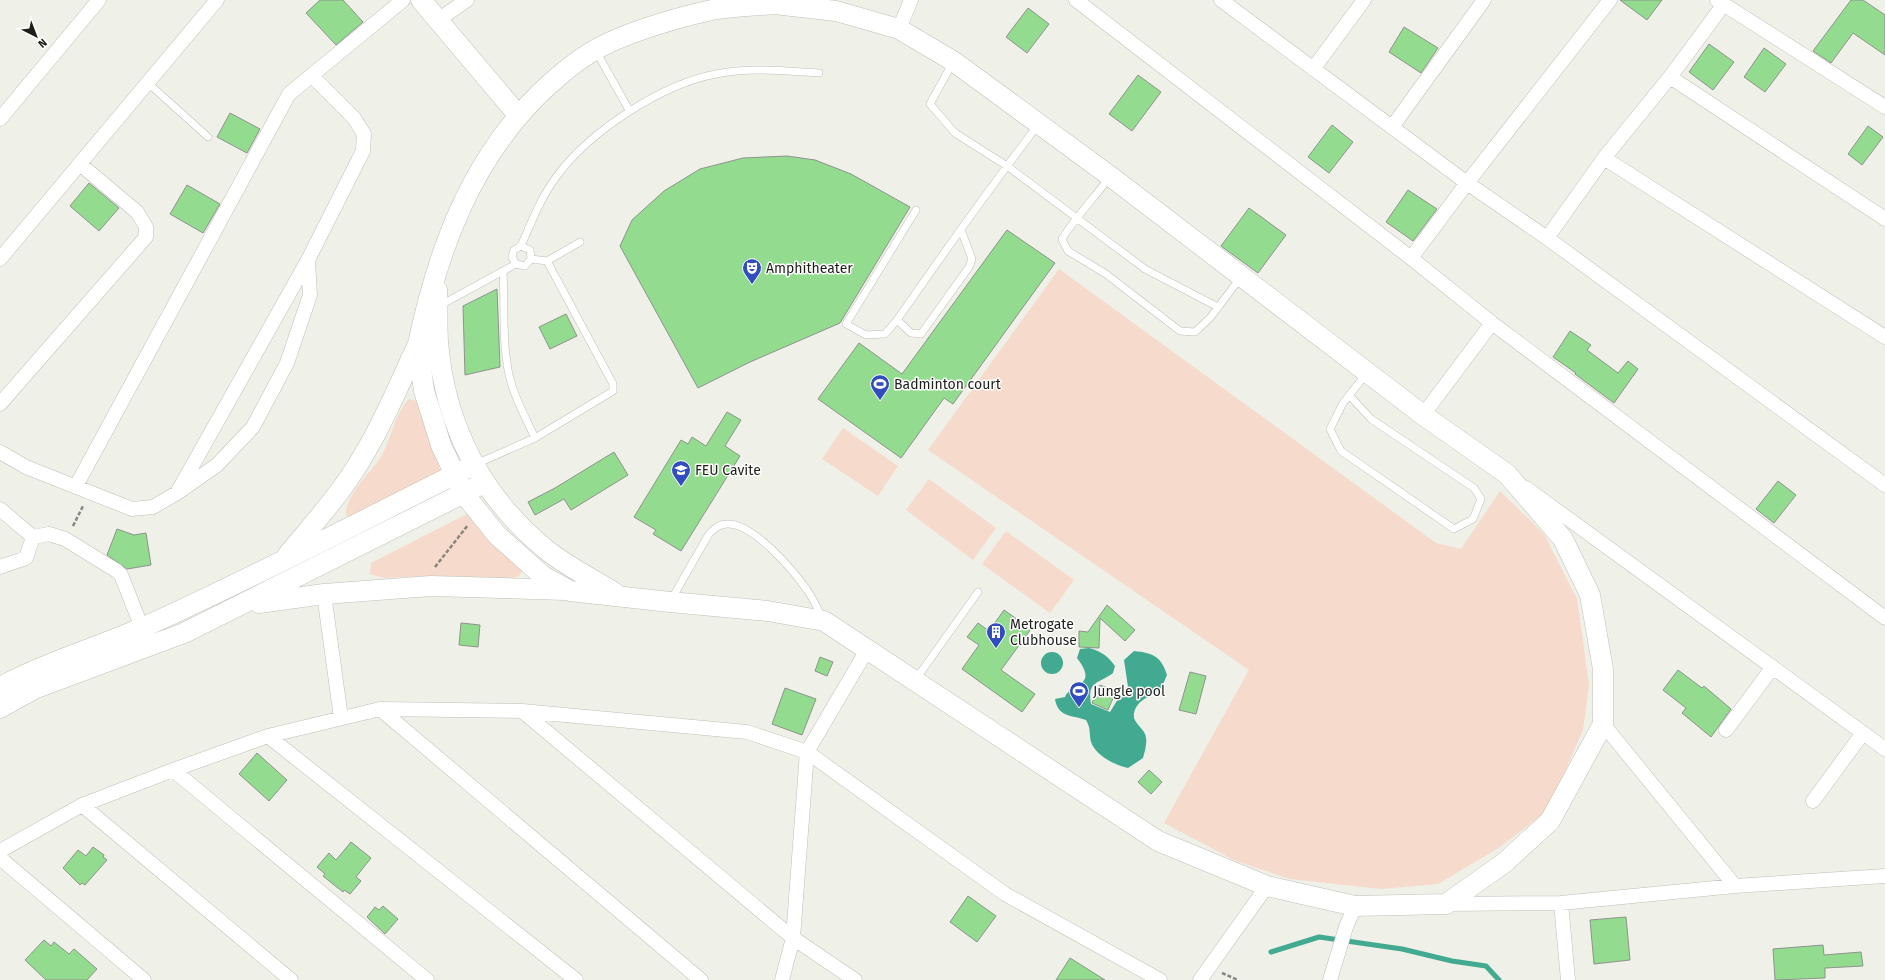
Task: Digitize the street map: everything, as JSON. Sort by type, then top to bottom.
[{"type":"street","points":[[0,119],[100,0]]},
{"type":"street","points":[[0,259],[217,0]]},
{"type":"street","points":[[76,486],[289,94],[402,0]]},
{"type":"street","points":[[421,0],[518,115]]},
{"type":"street","points":[[438,20],[467,0]]},
{"type":"street","points":[[899,29],[911,0]]},
{"type":"street","points":[[1076,0],[1411,258],[1492,323],[1885,618]]},
{"type":"street","points":[[1221,0],[1467,183],[1547,238],[1885,485]]},
{"type":"street","points":[[1313,68],[1364,0]]},
{"type":"street","points":[[1392,127],[1484,0]]},
{"type":"street","points":[[1411,258],[1467,183],[1610,0]]},
{"type":"street","points":[[1547,238],[1604,158],[1670,77],[1720,2],[1885,107]]},
{"type":"street","points":[[282,562],[343,487],[363,457],[380,425],[418,344],[431,308],[436,272],[455,218],[473,182],[494,147],[518,115],[556,77],[595,50],[642,30],[713,10],[775,4],[836,11],[899,29],[953,61],[1110,176],[1423,415],[1507,474],[1885,749]]},
{"type":"street","points":[[177,493],[308,260],[363,151],[364,134],[354,118],[312,76]]},
{"type":"street","points":[[1670,77],[1885,219]]},
{"type":"street","points":[[1604,158],[1885,337]]},
{"type":"street","points":[[0,404],[146,237],[146,227],[137,212],[80,164]]},
{"type":"street","points":[[0,452],[26,467],[132,509],[153,507],[177,493],[217,465],[253,428],[287,363],[310,295],[308,260]]},
{"type":"street","points":[[431,308],[446,391],[458,430],[484,483],[530,536],[550,552],[618,595]]},
{"type":"street","points":[[1423,415],[1492,323]]},
{"type":"street","points":[[418,344],[424,391],[441,445],[464,494],[497,536],[520,558],[543,576],[570,591]]},
{"type":"street","points":[[0,687],[25,674],[142,628],[282,562],[474,465]]},
{"type":"street","points":[[1446,904],[1504,863],[1550,821],[1603,724],[1603,669],[1590,595],[1562,539],[1507,474]]},
{"type":"street","points":[[0,708],[34,689],[184,633],[243,605],[484,483]]},
{"type":"street","points":[[0,509],[33,537]]},
{"type":"street","points":[[33,537],[49,534],[65,539],[113,570],[117,570],[121,575],[142,628]]},
{"type":"street","points":[[0,567],[26,558],[33,537]]},
{"type":"street","points":[[243,605],[324,594],[431,586],[570,591],[618,595],[670,602],[768,611],[824,621],[1158,841],[1267,886],[1355,906],[1561,903],[1734,886],[1885,876]]},
{"type":"street","points":[[324,594],[341,718]]},
{"type":"street","points":[[782,980],[793,938],[807,752],[867,650]]},
{"type":"street","points":[[1726,730],[1773,667]]},
{"type":"street","points":[[380,709],[701,980]]},
{"type":"street","points":[[0,851],[82,805],[173,770],[268,736],[380,709],[522,711],[747,732],[807,752],[1005,894],[1160,980]]},
{"type":"street","points":[[522,711],[793,938],[855,980]]},
{"type":"street","points":[[1603,724],[1734,886]]},
{"type":"street","points":[[1813,801],[1863,733]]},
{"type":"street","points":[[268,736],[576,980]]},
{"type":"street","points":[[173,770],[427,980]]},
{"type":"street","points":[[82,805],[291,980]]},
{"type":"street","points":[[0,858],[144,980]]},
{"type":"street","points":[[1200,980],[1267,886]]},
{"type":"street","points":[[1561,903],[1568,980]]},
{"type":"street","points":[[1330,980],[1346,927],[1355,906]]},
{"type":"lane","points":[[595,50],[629,110]]},
{"type":"lane","points":[[953,61],[930,104],[955,133],[1007,166],[1145,269],[1218,307]]},
{"type":"lane","points":[[516,264],[512,258],[514,250],[521,246],[538,206],[557,175],[590,141],[629,110],[671,89],[715,74],[758,69],[819,73]]},
{"type":"lane","points":[[148,82],[208,137]]},
{"type":"lane","points":[[916,210],[846,324],[866,336],[885,334],[897,320],[1039,123]]},
{"type":"lane","points":[[1110,176],[1088,206],[1076,218],[1062,239],[1068,251],[1106,274],[1180,331],[1195,332],[1210,318],[1241,277]]},
{"type":"lane","points":[[897,320],[911,332],[921,334],[969,267],[972,259],[961,230]]},
{"type":"lane","points":[[431,308],[516,264],[525,266],[531,260],[547,260],[580,242]]},
{"type":"lane","points":[[521,246],[530,250],[531,260]]},
{"type":"lane","points":[[474,465],[535,438],[613,391],[613,384],[547,260]]},
{"type":"lane","points":[[502,271],[503,327],[507,365],[514,392],[535,438]]},
{"type":"lane","points":[[1349,395],[1371,419],[1474,488],[1480,499],[1473,519],[1454,529],[1341,451],[1330,429],[1343,403],[1349,395],[1367,372]]},
{"type":"lane","points":[[670,602],[709,534],[717,526],[727,524],[740,526],[760,539],[777,554],[808,590],[824,621]]},
{"type":"lane","points":[[915,681],[978,592]]},
{"type":"path","points":[[65,539],[90,492]]},
{"type":"path","points":[[434,570],[469,523]]},
{"type":"shaded area","points":[[1059,269],[1436,543],[1461,549],[1500,491],[1544,534],[1577,599],[1589,685],[1583,730],[1562,778],[1543,814],[1500,847],[1438,884],[1381,889],[1290,879],[1236,861],[1164,823],[1249,670],[928,450]]},
{"type":"shaded area","points":[[409,399],[420,402],[427,420],[442,478],[355,521],[346,515],[350,499],[354,491],[382,455],[400,412]]},
{"type":"shaded area","points":[[843,428],[898,466],[878,496],[822,459]]},
{"type":"shaded area","points":[[929,479],[996,528],[973,560],[906,510]]},
{"type":"shaded area","points":[[469,513],[523,569],[520,575],[514,578],[429,576],[384,578],[370,574],[371,563]]},
{"type":"shaded area","points":[[1006,531],[1074,580],[1050,613],[982,564]]},
{"type":"shaded area","name":"Jungle pool","points":[[1089,648],[1104,654],[1115,666],[1113,673],[1095,684],[1090,696],[1091,704],[1110,712],[1128,687],[1124,660],[1134,651],[1151,654],[1159,660],[1167,675],[1160,689],[1141,701],[1136,708],[1134,719],[1144,731],[1146,746],[1143,758],[1128,768],[1117,765],[1101,756],[1093,747],[1086,720],[1063,713],[1059,710],[1055,699],[1065,697],[1068,692],[1082,683],[1085,679],[1083,667],[1077,658],[1080,649]]},
{"type":"shaded area","points":[[1052,652],[1060,655],[1063,663],[1060,671],[1052,674],[1044,671],[1041,663],[1044,655]]},
{"type":"building","points":[[320,0],[343,0],[363,22],[336,45],[306,13]]},
{"type":"building","points":[[1620,0],[1662,0],[1647,20]]},
{"type":"building","points":[[1851,0],[1863,0],[1885,15],[1885,55],[1853,33],[1831,63],[1813,51]]},
{"type":"building","points":[[1028,8],[1049,24],[1027,53],[1006,37]]},
{"type":"building","points":[[1404,27],[1438,48],[1421,73],[1389,52]]},
{"type":"building","points":[[1709,44],[1734,62],[1713,90],[1689,72]]},
{"type":"building","points":[[1764,48],[1786,64],[1765,92],[1744,77]]},
{"type":"building","points":[[1138,75],[1161,92],[1132,131],[1109,114]]},
{"type":"building","points":[[230,113],[260,129],[247,153],[217,137]]},
{"type":"building","points":[[1332,125],[1353,142],[1329,173],[1308,157]]},
{"type":"building","points":[[1868,126],[1883,137],[1862,165],[1848,154]]},
{"type":"building","name":"Amphitheater","points":[[787,156],[815,160],[851,174],[910,207],[840,323],[750,362],[698,388],[620,246],[632,220],[664,191],[700,169],[743,158]]},
{"type":"building","points":[[89,183],[119,208],[99,231],[70,206]]},
{"type":"building","points":[[187,185],[220,204],[203,233],[170,214]]},
{"type":"building","points":[[1408,190],[1437,209],[1413,241],[1386,222]]},
{"type":"building","points":[[1249,208],[1286,235],[1258,273],[1221,246]]},
{"type":"building","points":[[1007,230],[1055,263],[953,404],[944,398],[901,458],[818,399],[859,343],[902,374]]},
{"type":"building","points":[[497,289],[500,367],[465,375],[463,306]]},
{"type":"building","points":[[566,314],[577,336],[550,349],[539,327]]},
{"type":"building","points":[[1570,331],[1591,345],[1587,350],[1618,373],[1628,361],[1638,369],[1614,403],[1553,357]]},
{"type":"building","points":[[727,412],[741,420],[725,446],[740,456],[681,551],[653,534],[656,530],[634,517],[681,440],[688,444],[692,437],[706,446]]},
{"type":"building","points":[[614,452],[628,475],[571,510],[564,499],[535,515],[528,502],[555,488]]},
{"type":"building","points":[[1778,481],[1796,495],[1774,523],[1756,509]]},
{"type":"building","points":[[117,529],[134,535],[146,533],[151,565],[127,569],[107,555]]},
{"type":"building","points":[[1107,605],[1135,630],[1125,641],[1100,618],[1099,648],[1079,647],[1079,631],[1088,632]]},
{"type":"building","name":"Metrogate Clubhouse","points":[[1004,610],[1031,629],[1001,670],[1035,694],[1022,712],[962,669],[979,645],[967,637],[978,623],[989,631]]},
{"type":"building","points":[[461,623],[480,625],[478,647],[459,645]]},
{"type":"building","points":[[820,657],[833,662],[827,676],[815,671]]},
{"type":"building","points":[[1678,670],[1702,688],[1704,686],[1731,709],[1711,737],[1682,713],[1686,708],[1663,690]]},
{"type":"building","points":[[1190,672],[1206,676],[1196,714],[1179,710]]},
{"type":"building","points":[[1100,685],[1116,691],[1108,710],[1092,703]]},
{"type":"building","points":[[785,688],[816,699],[802,735],[772,724]]},
{"type":"building","points":[[257,753],[287,780],[269,801],[239,774]]},
{"type":"building","points":[[1149,770],[1162,782],[1151,794],[1138,782]]},
{"type":"building","points":[[351,842],[371,858],[356,877],[361,881],[350,894],[344,890],[343,892],[323,876],[325,874],[317,867],[329,853],[336,860]]},
{"type":"building","points":[[93,847],[104,855],[103,857],[107,860],[85,885],[82,883],[80,885],[63,868],[78,850],[86,856]]},
{"type":"building","points":[[968,896],[996,916],[977,942],[950,922]]},
{"type":"building","points":[[383,906],[398,919],[385,934],[367,917],[375,907],[379,910]]},
{"type":"building","points":[[1626,917],[1630,960],[1594,964],[1590,920]]},
{"type":"building","points":[[44,940],[51,946],[54,942],[69,954],[74,949],[97,969],[87,980],[46,980],[25,960]]},
{"type":"building","points":[[1823,945],[1824,955],[1861,952],[1863,966],[1825,968],[1825,978],[1775,980],[1773,949]]},
{"type":"building","points":[[1070,958],[1105,980],[1056,980]]},
{"type":"waterway","points":[[1271,952],[1319,937],[1402,949],[1452,961],[1486,966],[1499,980]]},
{"type":"place","name":"Amphitheater","points":[[752,285]]},
{"type":"place","name":"Badminton court","points":[[880,401]]},
{"type":"place","name":"FEU Cavite","points":[[681,487]]},
{"type":"place","name":"Metrogate Clubhouse","points":[[996,649]]},
{"type":"place","name":"Jungle pool","points":[[1079,708]]}]
